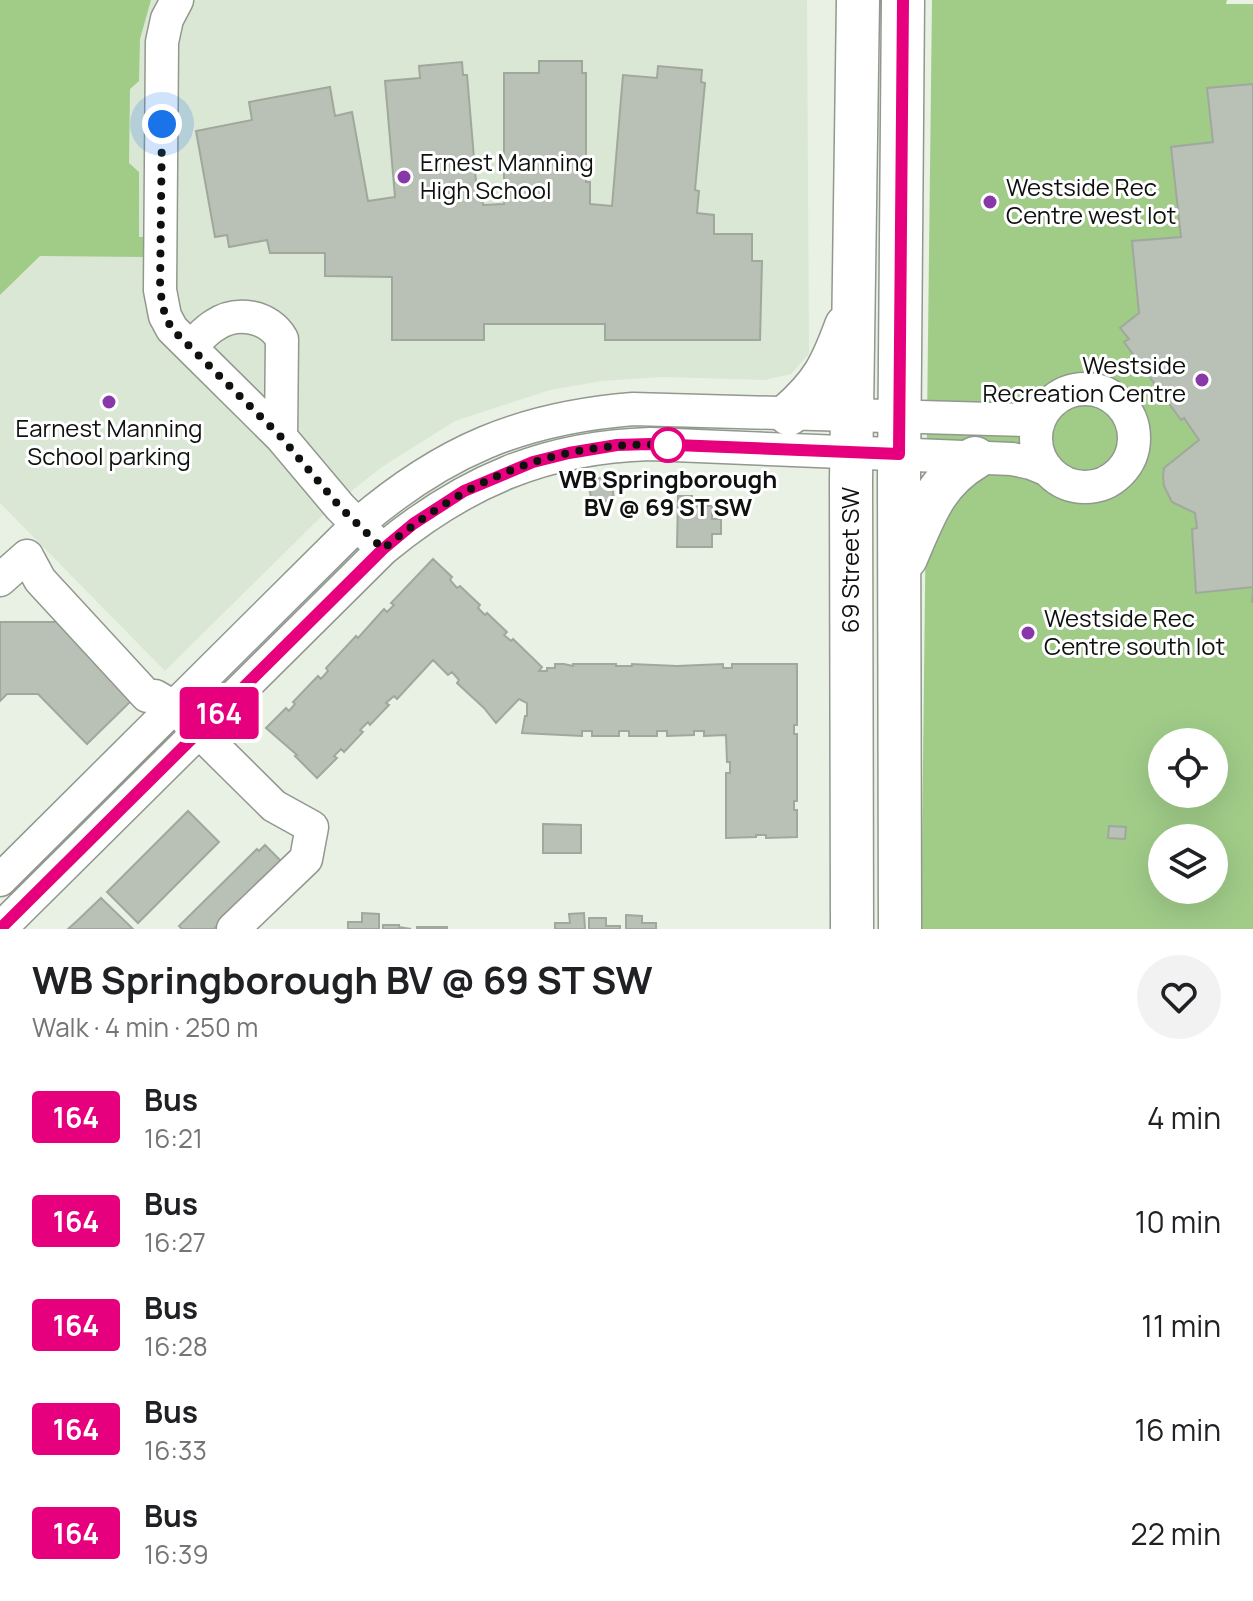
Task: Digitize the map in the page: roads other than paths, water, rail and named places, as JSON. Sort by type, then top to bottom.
[{"type":"main road","points":[[825,0],[858,12]]},
{"type":"main road","name":"69 Street SW","points":[[900,929],[903,0]]},
{"type":"main road","name":"69 Street SW","points":[[852,929],[853,306],[858,12]]},
{"type":"main road","points":[[789,414],[812,394],[827,373],[853,306]]},
{"type":"main road","points":[[900,570],[934,494],[960,467],[975,458]]},
{"type":"street","points":[[177,0],[167,19],[162,42],[160,290],[165,316],[172,329],[281,437],[383,549]]},
{"type":"street","points":[[191,346],[217,323],[242,316],[262,320],[276,329],[282,339],[281,437]]},
{"type":"street","points":[[0,929],[383,549],[426,515],[485,481],[533,462],[617,445],[853,434],[900,436],[1026,420],[1043,411],[1059,396],[1073,390],[1088,389],[1103,392],[1126,411],[1134,440],[1123,469],[1098,485],[1082,486],[1067,483],[1031,463],[975,458],[900,436]]},
{"type":"street","points":[[0,880],[358,524],[415,479],[469,448],[554,420],[607,411],[644,409],[789,414],[853,434]]},
{"type":"street","points":[[1043,411],[1035,442],[1048,470]]},
{"type":"street","points":[[469,448],[485,481]]},
{"type":"street","points":[[0,580],[27,556],[51,569],[161,683],[174,707],[199,732],[274,806],[312,827],[306,859],[233,929]]},
{"type":"place","name":"Ernest Manning High School","points":[[404,177]]},
{"type":"place","name":"Westside Rec Centre west lot","points":[[990,202]]},
{"type":"place","name":"Westside Recreation Centre","points":[[1202,380]]},
{"type":"place","name":"Earnest Manning School parking","points":[[109,402]]},
{"type":"place","name":"WB Springborough BV @ 69 ST SW","points":[[668,445]]},
{"type":"place","name":"Westside Rec Centre south lot","points":[[1028,633]]}]
